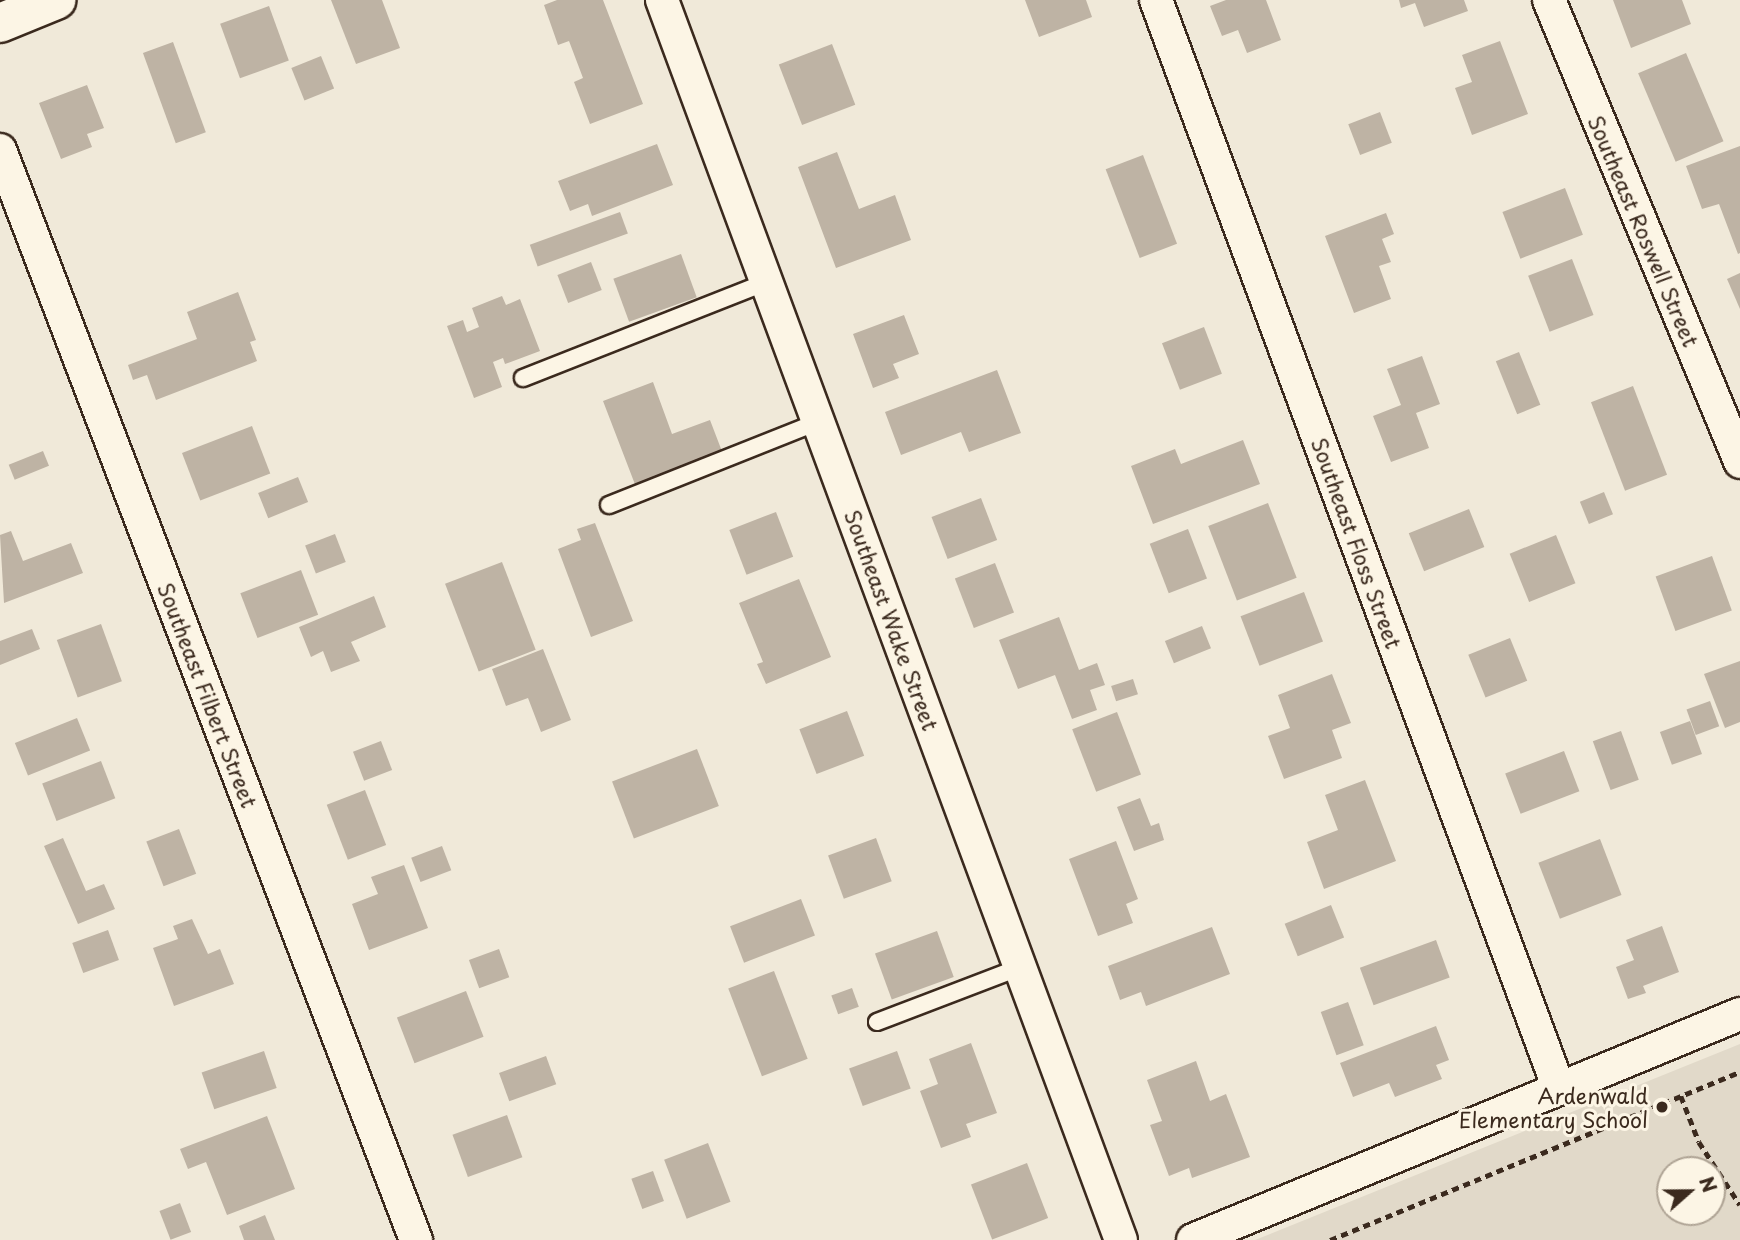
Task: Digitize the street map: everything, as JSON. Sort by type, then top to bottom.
[{"type":"street","points":[[0,23],[56,0]]},
{"type":"street","name":"Southeast Wake Street","points":[[662,0],[1121,1240]]},
{"type":"street","name":"Southeast Floss Street","points":[[1156,0],[1558,1086]]},
{"type":"street","name":"Southeast Roswell Street","points":[[1549,0],[1740,462]]},
{"type":"street","name":"Southeast Filbert Street","points":[[0,150],[415,1240]]},
{"type":"street","points":[[1193,1240],[1558,1086],[1740,1014]]},
{"type":"lane","points":[[523,378],[766,282]]},
{"type":"lane","points":[[609,505],[818,422]]},
{"type":"lane","points":[[877,1022],[1021,967]]},
{"type":"path","points":[[1330,1240],[1740,1072]]},
{"type":"path","points":[[1681,1096],[1699,1142],[1740,1205]]},
{"type":"shaded area","name":"Ardenwald Elementary School","points":[[1740,1044],[1740,1240],[1255,1240]]},
{"type":"building","points":[[331,0],[382,0],[400,48],[356,64]]},
{"type":"building","points":[[557,0],[603,0],[643,104],[590,124],[574,82],[583,78],[569,41],[558,45],[544,5]]},
{"type":"building","points":[[1025,0],[1086,0],[1092,17],[1039,37]]},
{"type":"building","points":[[1226,0],[1266,0],[1281,40],[1247,53],[1238,30],[1222,36],[1210,6]]},
{"type":"building","points":[[1399,0],[1464,0],[1468,11],[1424,27],[1415,3],[1401,8]]},
{"type":"building","points":[[1613,0],[1682,0],[1691,24],[1631,48]]},
{"type":"building","points":[[269,6],[289,61],[240,78],[220,24]]},
{"type":"building","points":[[1500,41],[1528,114],[1472,135],[1455,88],[1472,82],[1462,55]]},
{"type":"building","points":[[173,42],[206,132],[176,143],[143,53]]},
{"type":"building","points":[[832,44],[855,105],[802,125],[779,64]]},
{"type":"building","points":[[1686,53],[1724,141],[1676,162],[1638,73]]},
{"type":"building","points":[[321,56],[334,88],[304,100],[291,68]]},
{"type":"building","points":[[87,85],[104,128],[87,134],[92,147],[61,159],[39,103]]},
{"type":"building","points":[[1380,112],[1392,143],[1360,155],[1348,124]]},
{"type":"building","points":[[657,144],[673,185],[592,216],[588,204],[570,211],[558,181]]},
{"type":"building","points":[[1740,146],[1738,254],[1719,204],[1702,209],[1686,166]]},
{"type":"building","points":[[837,152],[859,209],[895,195],[911,240],[836,268],[798,167]]},
{"type":"building","points":[[1143,155],[1177,244],[1140,258],[1106,169]]},
{"type":"building","points":[[1565,188],[1583,235],[1520,259],[1502,212]]},
{"type":"building","points":[[620,212],[628,234],[538,266],[530,245]]},
{"type":"building","points":[[1386,213],[1394,234],[1382,239],[1391,262],[1379,266],[1391,299],[1354,313],[1325,236]]},
{"type":"building","points":[[681,254],[697,297],[629,322],[613,279]]},
{"type":"building","points":[[1572,259],[1594,315],[1550,332],[1528,276]]},
{"type":"building","points":[[591,262],[602,290],[568,303],[557,275]]},
{"type":"building","points":[[1740,273],[1740,309],[1727,279]]},
{"type":"building","points":[[238,292],[256,340],[250,342],[257,361],[156,400],[147,375],[133,380],[128,365],[197,339],[187,312]]},
{"type":"building","points":[[502,296],[506,305],[520,299],[540,351],[505,364],[503,358],[493,362],[502,387],[474,398],[447,326],[463,320],[467,332],[479,327],[472,308]]},
{"type":"building","points":[[904,315],[919,354],[893,364],[899,378],[873,388],[853,334]]},
{"type":"building","points":[[1204,327],[1222,374],[1180,390],[1162,343]]},
{"type":"building","points":[[1519,352],[1540,405],[1517,414],[1496,361]]},
{"type":"building","points":[[1422,356],[1440,404],[1416,413],[1429,448],[1391,462],[1373,416],[1401,405],[1387,369]]},
{"type":"building","points":[[997,370],[1021,433],[969,452],[961,432],[901,455],[885,412]]},
{"type":"building","points":[[653,382],[672,434],[710,420],[723,454],[636,487],[603,401]]},
{"type":"building","points":[[1633,386],[1667,475],[1625,491],[1591,402]]},
{"type":"building","points":[[252,426],[270,474],[200,500],[182,453]]},
{"type":"building","points":[[1243,440],[1260,484],[1153,524],[1131,466],[1175,449],[1181,464]]},
{"type":"building","points":[[43,451],[49,466],[15,480],[9,465]]},
{"type":"building","points":[[298,477],[308,502],[268,518],[258,493]]},
{"type":"building","points":[[1604,492],[1613,514],[1589,524],[1580,502]]},
{"type":"building","points":[[981,498],[997,540],[948,559],[932,517]]},
{"type":"building","points":[[1268,503],[1297,578],[1237,601],[1208,526]]},
{"type":"building","points":[[1469,509],[1484,547],[1424,571],[1409,533]]},
{"type":"building","points":[[776,512],[793,557],[747,575],[729,530]]},
{"type":"building","points":[[595,523],[633,621],[591,637],[558,549],[581,540],[577,529]]},
{"type":"building","points":[[1188,529],[1207,578],[1169,593],[1150,544]]},
{"type":"building","points":[[11,531],[23,561],[71,543],[83,573],[4,603],[0,535]]},
{"type":"building","points":[[335,534],[346,562],[316,573],[305,545]]},
{"type":"building","points":[[1556,535],[1575,583],[1529,602],[1510,554]]},
{"type":"building","points":[[1712,556],[1732,611],[1675,631],[1656,577]]},
{"type":"building","points":[[502,562],[536,650],[479,672],[445,584]]},
{"type":"building","points":[[995,563],[1014,612],[974,628],[955,578]]},
{"type":"building","points":[[301,570],[318,615],[258,638],[240,593]]},
{"type":"building","points":[[799,579],[831,657],[766,684],[757,664],[763,662],[739,603]]},
{"type":"building","points":[[1304,592],[1323,641],[1260,666],[1241,616]]},
{"type":"building","points":[[374,596],[386,627],[351,642],[360,661],[331,672],[323,651],[311,657],[299,627]]},
{"type":"building","points":[[1059,617],[1079,670],[1097,663],[1105,685],[1090,690],[1097,710],[1072,719],[1055,675],[1018,689],[999,640]]},
{"type":"building","points":[[101,624],[122,681],[78,697],[57,640]]},
{"type":"building","points":[[1202,626],[1211,648],[1174,663],[1165,641]]},
{"type":"building","points":[[32,629],[40,649],[0,665],[0,641]]},
{"type":"building","points":[[1510,638],[1527,681],[1486,698],[1468,655]]},
{"type":"building","points":[[543,649],[571,720],[541,732],[528,698],[506,706],[492,669]]},
{"type":"building","points":[[1740,661],[1740,722],[1725,728],[1704,674]]},
{"type":"building","points":[[1332,674],[1351,723],[1332,730],[1342,758],[1284,779],[1268,736],[1290,728],[1278,695]]},
{"type":"building","points":[[1133,679],[1138,694],[1116,701],[1111,686]]},
{"type":"building","points":[[1710,701],[1719,726],[1696,735],[1687,710]]},
{"type":"building","points":[[847,711],[864,756],[817,774],[799,729]]},
{"type":"building","points":[[1117,712],[1141,775],[1096,792],[1072,729]]},
{"type":"building","points":[[77,718],[90,750],[28,776],[15,743]]},
{"type":"building","points":[[1690,721],[1702,754],[1672,765],[1660,732]]},
{"type":"building","points":[[1621,731],[1639,780],[1611,790],[1593,741]]},
{"type":"building","points":[[381,741],[392,770],[364,781],[353,752]]},
{"type":"building","points":[[697,749],[719,806],[634,839],[612,782]]},
{"type":"building","points":[[1564,751],[1579,791],[1521,814],[1505,774]]},
{"type":"building","points":[[101,761],[115,798],[57,821],[42,784]]},
{"type":"building","points":[[1365,780],[1396,861],[1324,889],[1307,842],[1338,830],[1325,795]]},
{"type":"building","points":[[365,790],[386,845],[348,860],[327,805]]},
{"type":"building","points":[[1140,798],[1151,826],[1159,823],[1164,840],[1134,851],[1117,807]]},
{"type":"building","points":[[179,829],[196,874],[164,886],[146,842]]},
{"type":"building","points":[[63,838],[86,891],[104,884],[115,909],[78,924],[44,846]]},
{"type":"building","points":[[876,838],[892,881],[844,899],[828,855]]},
{"type":"building","points":[[1600,839],[1622,895],[1560,919],[1538,863]]},
{"type":"building","points":[[1116,841],[1138,899],[1126,904],[1133,923],[1098,936],[1069,859]]},
{"type":"building","points":[[442,846],[451,870],[421,882],[411,858]]},
{"type":"building","points":[[404,865],[428,928],[369,950],[352,904],[378,894],[371,877]]},
{"type":"building","points":[[801,899],[815,935],[744,963],[730,926]]},
{"type":"building","points":[[1331,905],[1344,937],[1298,956],[1285,924]]},
{"type":"building","points":[[192,919],[208,954],[220,949],[234,984],[174,1006],[153,948],[178,939],[173,926]]},
{"type":"building","points":[[1662,926],[1679,972],[1643,986],[1646,993],[1628,999],[1616,967],[1634,960],[1626,940]]},
{"type":"building","points":[[1212,927],[1230,974],[1146,1006],[1141,992],[1120,1000],[1108,966]]},
{"type":"building","points":[[108,930],[119,960],[83,973],[72,943]]},
{"type":"building","points":[[937,931],[954,977],[892,1000],[875,954]]},
{"type":"building","points":[[1436,940],[1450,978],[1374,1005],[1360,968]]},
{"type":"building","points":[[499,949],[509,977],[479,988],[469,960]]},
{"type":"building","points":[[774,971],[808,1059],[762,1076],[728,989]]},
{"type":"building","points":[[852,988],[859,1007],[838,1014],[831,996]]},
{"type":"building","points":[[466,991],[484,1037],[414,1063],[397,1018]]},
{"type":"building","points":[[1348,1002],[1364,1045],[1336,1055],[1321,1012]]},
{"type":"building","points":[[1436,1026],[1449,1060],[1436,1065],[1442,1079],[1395,1097],[1389,1083],[1353,1097],[1340,1063]]},
{"type":"building","points":[[971,1043],[997,1113],[966,1124],[971,1137],[941,1148],[920,1091],[938,1084],[929,1059]]},
{"type":"building","points":[[264,1051],[277,1088],[214,1109],[202,1072]]},
{"type":"building","points":[[897,1051],[911,1089],[863,1106],[849,1068]]},
{"type":"building","points":[[546,1056],[556,1084],[509,1101],[499,1073]]},
{"type":"building","points":[[1196,1061],[1210,1101],[1226,1094],[1250,1157],[1192,1178],[1189,1168],[1169,1176],[1150,1125],[1162,1121],[1147,1080]]},
{"type":"building","points":[[507,1115],[522,1157],[468,1177],[452,1135]]},
{"type":"building","points":[[267,1116],[295,1189],[227,1215],[206,1162],[188,1169],[180,1149]]},
{"type":"building","points":[[708,1143],[731,1202],[687,1219],[664,1160]]},
{"type":"building","points":[[1027,1163],[1048,1218],[992,1240],[971,1185]]},
{"type":"building","points":[[653,1171],[664,1201],[642,1209],[631,1179]]},
{"type":"building","points":[[180,1203],[191,1232],[171,1240],[159,1211]]},
{"type":"building","points":[[265,1215],[275,1240],[244,1240],[239,1226]]},
{"type":"place","name":"Ardenwald Elementary School","points":[[1662,1107]]}]
